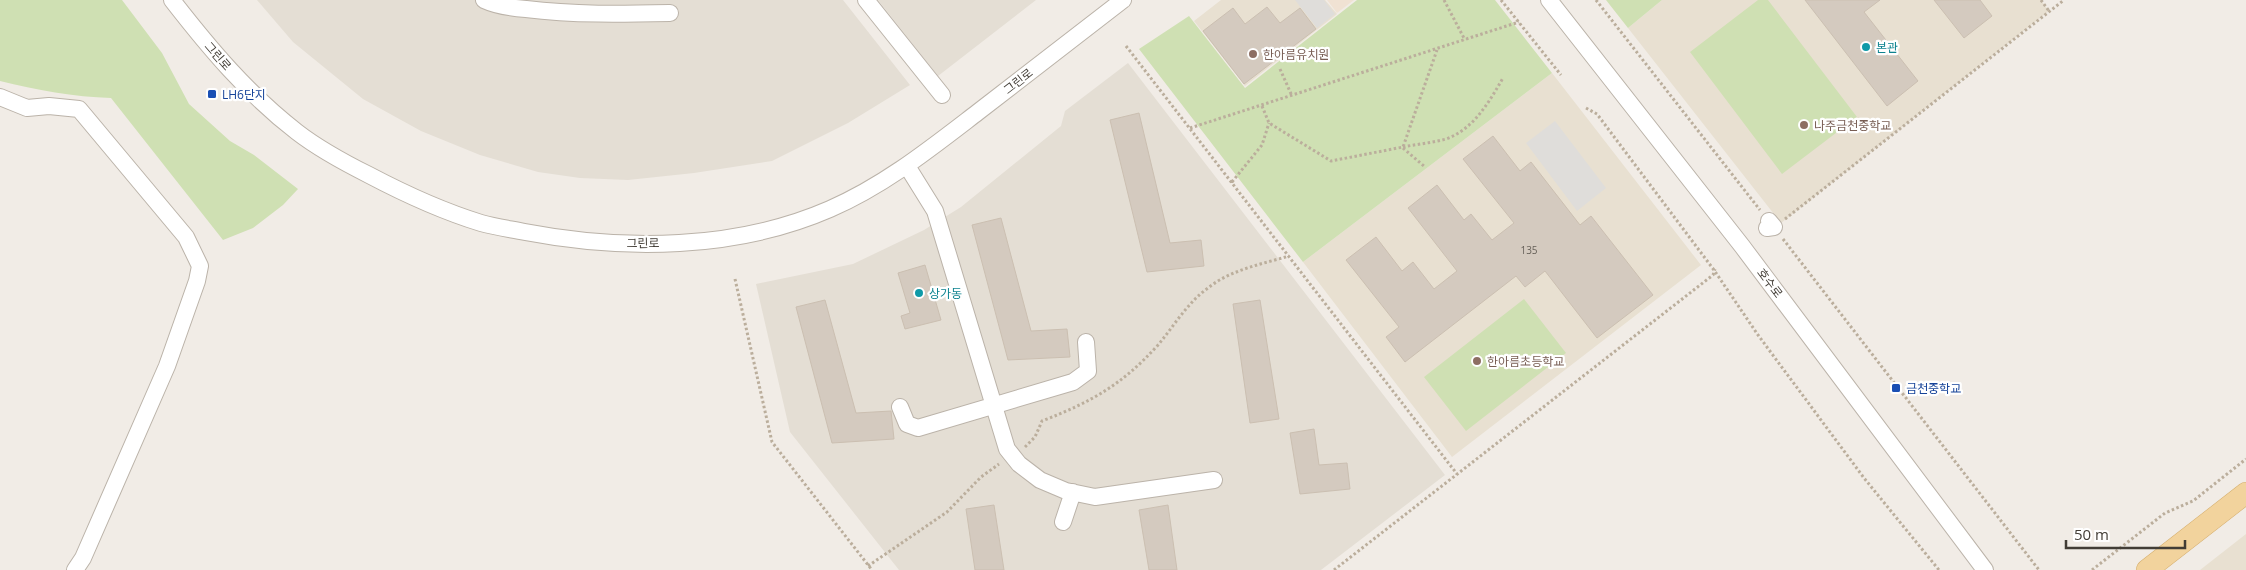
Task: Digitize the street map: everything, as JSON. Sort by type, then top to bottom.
[{"type":"main road","points":[[2147,570],[2246,493]]},
{"type":"street","name":"그린로","points":[[172,0],[216,56],[252,94],[299,134],[351,166],[416,200],[484,224],[565,239],[628,244],[727,238],[766,230],[815,215],[858,195],[907,166],[1123,0]]},
{"type":"street","points":[[484,0],[501,6],[546,12],[670,13]]},
{"type":"street","points":[[866,0],[942,95]]},
{"type":"street","name":"호수로","points":[[1549,0],[1742,246],[1985,570]]},
{"type":"street","points":[[0,97],[27,108],[49,106],[79,109],[186,237],[200,266],[197,281],[167,366],[83,558],[75,570]]},
{"type":"street","points":[[907,166],[935,211],[993,406],[1007,449],[1013,457],[1040,480],[1073,492],[1095,497],[1214,480]]},
{"type":"street","points":[[900,406],[907,424],[918,428],[1074,382],[1088,371],[1086,342]]},
{"type":"street","points":[[1063,522],[1073,492]]},
{"type":"path","points":[[1444,0],[1465,40]]},
{"type":"path","points":[[1501,0],[1560,75]]},
{"type":"path","points":[[1596,0],[2039,570]]},
{"type":"path","points":[[2040,0],[2049,11]]},
{"type":"path","points":[[1770,225],[2064,0]]},
{"type":"path","points":[[1190,128],[1519,22]]},
{"type":"path","points":[[1126,46],[1457,474]]},
{"type":"path","points":[[1403,147],[1437,49]]},
{"type":"path","points":[[1280,69],[1292,96]]},
{"type":"path","points":[[1262,106],[1269,123],[1331,161],[1446,139],[1473,121],[1488,105],[1503,78]]},
{"type":"path","points":[[1586,108],[1597,114],[1715,269],[1758,335],[1864,478],[1939,570]]},
{"type":"path","points":[[1232,182],[1262,145],[1269,123]]},
{"type":"path","points":[[1403,147],[1425,166]]},
{"type":"path","points":[[868,566],[937,520],[957,503],[991,468],[1013,457],[1035,437],[1042,421],[1093,400],[1120,381],[1138,365],[1186,309],[1208,287],[1250,268],[1289,256]]},
{"type":"path","points":[[1334,570],[1713,275],[1715,269]]},
{"type":"path","points":[[735,279],[772,442],[872,570]]},
{"type":"path","points":[[2092,570],[2164,513],[2193,501],[2246,459]]},
{"type":"shaded area","points":[[257,0],[843,0],[910,85],[848,123],[772,161],[694,173],[628,180],[580,178],[538,172],[480,155],[421,131],[363,99],[293,42]]},
{"type":"shaded area","points":[[878,0],[1036,0],[938,76]]},
{"type":"shaded area","name":"한아름유치원","points":[[1221,0],[1325,0],[1337,14],[1245,86],[1194,21]]},
{"type":"shaded area","points":[[1295,0],[1324,0],[1335,14],[1317,28]]},
{"type":"shaded area","points":[[1327,0],[1354,0],[1337,13]]},
{"type":"shaded area","name":"나주금천중학교","points":[[1662,0],[2041,0],[2049,11],[1781,223],[1628,28]]},
{"type":"shaded area","points":[[1128,63],[1445,475],[1321,570],[899,570],[790,432],[756,284],[853,264],[924,230],[961,207],[1061,126],[1065,111]]},
{"type":"shaded area","name":"한아름초등학교","points":[[1552,73],[1701,265],[1452,457],[1303,262]]},
{"type":"shaded area","points":[[1555,121],[1606,188],[1577,211],[1526,143]]},
{"type":"shaded area","points":[[2246,534],[2246,570],[2200,570]]},
{"type":"green space","points":[[0,0],[122,0],[162,53],[189,104],[230,141],[254,155],[298,189],[283,205],[253,228],[223,240],[111,98],[55,92],[0,81]]},
{"type":"green space","points":[[1357,0],[1495,0],[1552,73],[1303,262],[1139,49],[1189,16],[1245,88]]},
{"type":"green space","points":[[1606,0],[1662,0],[1628,28]]},
{"type":"green space","points":[[1758,0],[1768,0],[1857,117],[1782,174],[1690,52]]},
{"type":"green space","points":[[1524,299],[1566,353],[1466,431],[1424,377]]},
{"type":"building","name":"본관","points":[[1805,0],[1880,0],[1864,12],[1918,81],[1887,106]]},
{"type":"building","points":[[1934,0],[1980,0],[1992,16],[1964,38]]},
{"type":"building","name":"한아름유치원","points":[[1267,7],[1280,23],[1300,8],[1316,29],[1244,84],[1203,31],[1233,8],[1245,24]]},
{"type":"building","points":[[1139,113],[1170,243],[1201,240],[1204,266],[1147,272],[1110,120]]},
{"type":"building","points":[[1493,136],[1520,171],[1531,162],[1580,225],[1591,216],[1653,295],[1597,338],[1545,271],[1525,287],[1516,276],[1405,362],[1386,337],[1399,327],[1346,260],[1376,237],[1402,271],[1413,262],[1434,289],[1457,271],[1408,208],[1437,185],[1464,220],[1471,214],[1492,240],[1514,223],[1463,159]]},
{"type":"building","points":[[1001,218],[1031,331],[1067,329],[1070,357],[1008,360],[972,225]]},
{"type":"building","name":"상가동","points":[[925,265],[941,320],[905,329],[901,316],[910,313],[898,273]]},
{"type":"building","points":[[825,300],[856,413],[891,411],[894,439],[832,443],[796,307]]},
{"type":"building","points":[[1260,300],[1279,419],[1250,423],[1233,304]]},
{"type":"building","points":[[1314,429],[1319,465],[1347,463],[1350,489],[1300,494],[1290,433]]},
{"type":"building","points":[[994,505],[1004,570],[975,570],[966,509]]},
{"type":"building","points":[[1168,505],[1177,570],[1149,570],[1139,510]]},
{"type":"place","name":"본관","points":[[1866,47]]},
{"type":"place","name":"한아름유치원","points":[[1253,54]]},
{"type":"place","name":"LH6단지","points":[[212,94]]},
{"type":"place","name":"나주금천중학교","points":[[1804,125]]},
{"type":"place","name":"상가동","points":[[919,293]]},
{"type":"place","name":"한아름초등학교","points":[[1477,361]]},
{"type":"place","name":"금천중학교","points":[[1896,388]]}]
